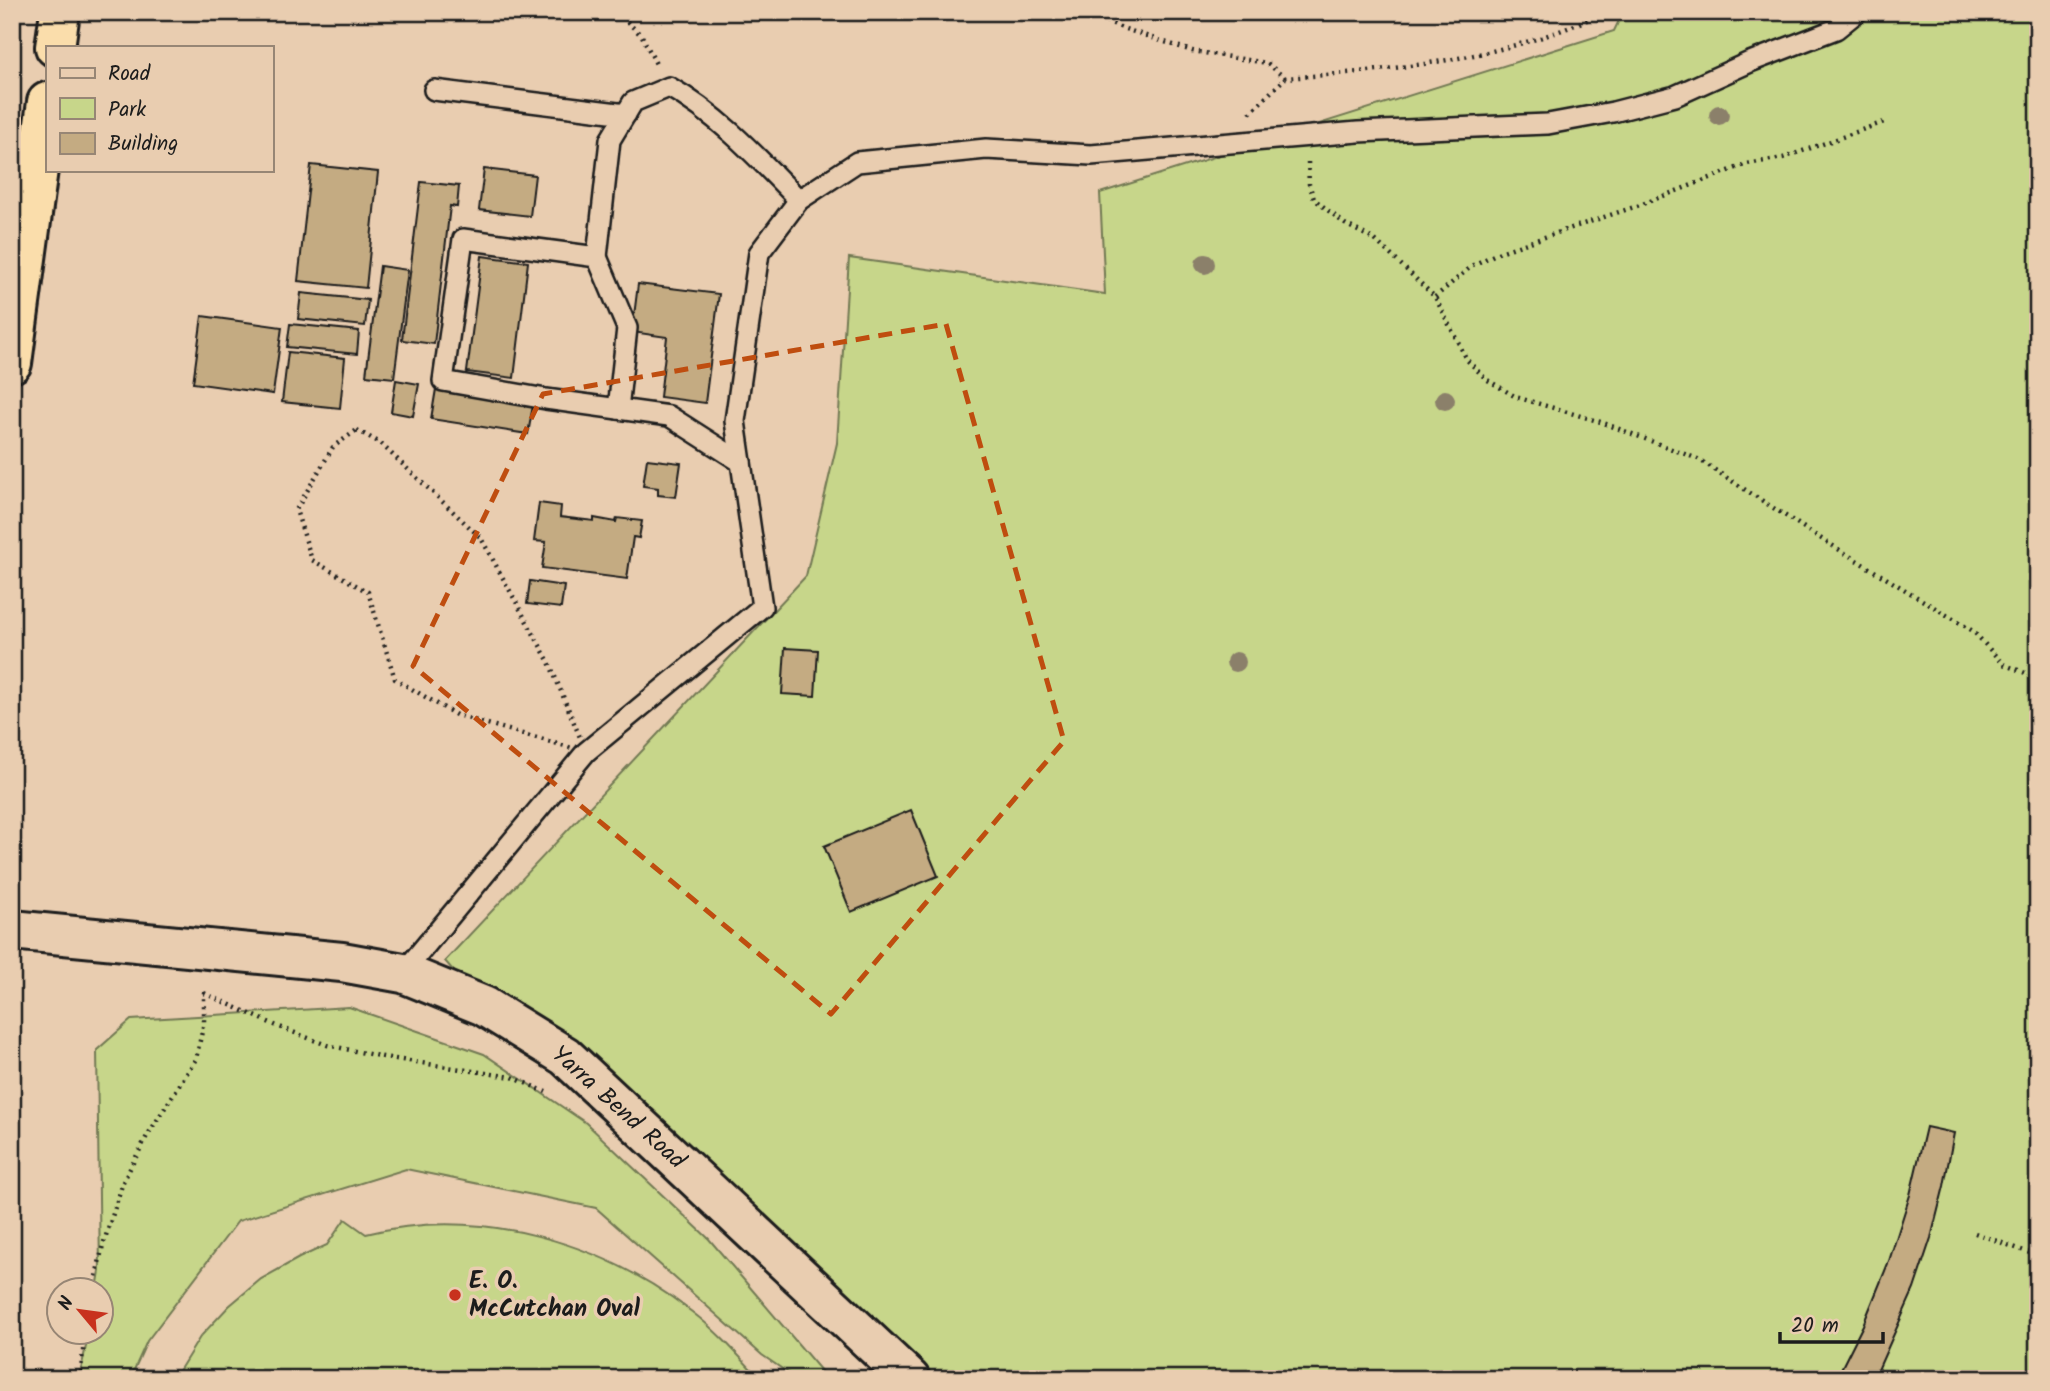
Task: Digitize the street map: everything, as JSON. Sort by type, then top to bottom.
[{"type":"highway","points":[[55,46],[60,12]]},
{"type":"highway","points":[[12,363],[46,109]]},
{"type":"street","name":"Yarra Bend Road","points":[[12,930],[342,962],[403,973],[484,1006],[565,1056],[910,1379]]},
{"type":"lane","points":[[403,973],[586,752],[762,607],[735,421],[759,253],[799,200],[857,162],[986,149],[1091,155],[1358,132],[1548,124],[1613,112],[1675,96],[1750,62],[1836,29],[1857,12]]},
{"type":"lane","points":[[618,409],[627,328],[597,257],[610,140],[633,102],[669,88],[694,102],[741,141],[799,200]]},
{"type":"lane","points":[[434,90],[626,114]]},
{"type":"lane","points":[[597,257],[463,239],[443,381],[669,416],[741,462]]},
{"type":"path","points":[[617,12],[642,36],[669,88]]},
{"type":"path","points":[[1087,12],[1122,28],[1192,51],[1267,63],[1285,78]]},
{"type":"path","points":[[1226,143],[1253,110],[1285,78],[1371,72],[1478,54],[1558,32],[1603,12]]},
{"type":"path","points":[[1435,297],[1472,265],[1500,252],[1640,205],[1747,164],[1783,158],[1887,121]]},
{"type":"path","points":[[1307,137],[1309,184],[1314,199],[1345,225],[1375,240],[1435,297],[1466,360],[1486,380],[1516,397],[1601,422],[1698,459],[1815,535],[1973,631],[2003,664],[2038,678]]},
{"type":"path","points":[[357,430],[380,443],[481,538],[549,662],[586,752],[456,715],[395,680],[368,592],[312,559],[296,510],[333,447],[357,430]]},
{"type":"path","points":[[96,1276],[123,1182],[147,1136],[196,1059],[204,1022],[204,993],[190,947]]},
{"type":"path","points":[[204,993],[327,1045],[383,1057],[512,1077],[552,1096]]},
{"type":"path","points":[[1975,1233],[2038,1256]]},
{"type":"path","points":[[80,1379],[84,1346]]},
{"type":"highlighted area","points":[[946,324],[1064,741],[831,1014],[413,666],[543,394]]},
{"type":"green space","points":[[1623,12],[2038,12],[2038,1379],[910,1379],[484,1006],[445,961],[806,576],[837,443],[849,258],[1105,294],[1100,193],[1614,31]]},
{"type":"green space","points":[[349,1007],[484,1054],[586,1123],[709,1239],[828,1379],[797,1379],[762,1355],[596,1208],[406,1169],[238,1221],[147,1341],[130,1379],[79,1379],[86,1346],[116,1346],[116,1276],[99,1276],[97,1050],[131,1020]]},
{"type":"green space","name":"E. O. McCutchan Oval","points":[[345,1219],[366,1234],[409,1226],[452,1224],[537,1236],[579,1249],[619,1266],[692,1312],[719,1335],[760,1379],[174,1379],[200,1337],[229,1306],[261,1279],[327,1245]]},
{"type":"building","points":[[311,165],[378,172],[366,288],[298,281]]},
{"type":"building","points":[[484,169],[535,175],[530,216],[479,210]]},
{"type":"building","points":[[421,182],[459,186],[457,207],[450,206],[434,344],[402,340]]},
{"type":"building","points":[[482,256],[528,262],[514,378],[467,372]]},
{"type":"building","points":[[380,266],[408,270],[394,378],[366,375]]},
{"type":"building","points":[[638,284],[719,294],[705,403],[660,397],[667,337],[632,332]]},
{"type":"building","points":[[301,293],[368,300],[365,326],[298,319]]},
{"type":"building","points":[[202,316],[282,327],[273,394],[193,383]]},
{"type":"building","points":[[290,324],[359,331],[357,354],[287,347]]},
{"type":"building","points":[[288,352],[345,358],[340,408],[282,402]]},
{"type":"building","points":[[396,380],[419,384],[413,416],[391,412]]},
{"type":"building","points":[[436,389],[533,405],[528,434],[431,419]]},
{"type":"building","points":[[647,459],[681,463],[676,497],[658,495],[658,488],[643,486]]},
{"type":"building","points":[[539,503],[561,506],[560,517],[594,521],[594,518],[616,522],[617,518],[642,521],[639,538],[633,537],[627,579],[542,568],[546,542],[534,541]]},
{"type":"building","points":[[530,581],[564,586],[561,608],[527,604]]},
{"type":"building","points":[[785,648],[818,650],[815,696],[782,694]]},
{"type":"building","points":[[911,810],[938,876],[851,912],[824,846]]},
{"type":"building","points":[[1926,1127],[1954,1133],[1931,1238],[1914,1289],[1874,1379],[1836,1379],[1863,1325],[1889,1261],[1910,1195]]},
{"type":"place","name":"E. O. McCutchan Oval","points":[[455,1295]]}]
